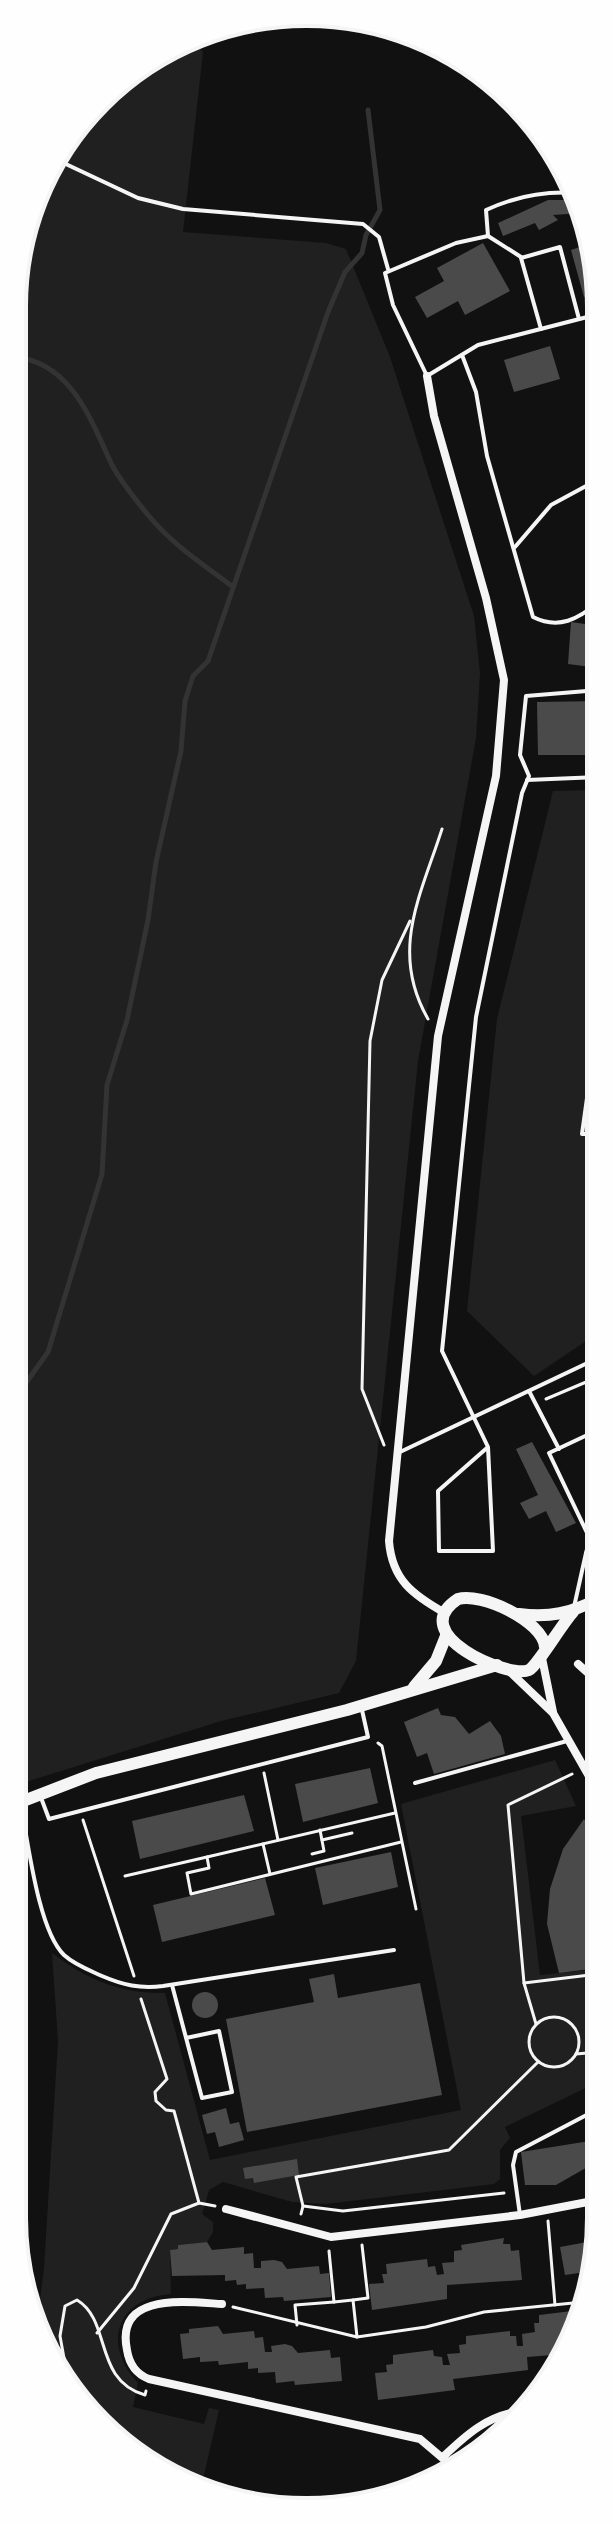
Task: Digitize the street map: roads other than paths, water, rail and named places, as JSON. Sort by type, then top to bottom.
[{"type":"main road","points":[[414,1687],[436,1661],[446,1636],[445,1613],[452,1603],[471,1597],[538,1628],[543,1653]]},
{"type":"main road","points":[[508,1612],[553,1616],[573,1612],[587,1605]]},
{"type":"main road","points":[[27,1798],[96,1773],[361,1706],[414,1687],[502,1668],[530,1670],[573,1612]]},
{"type":"main road","points":[[446,1636],[453,1644],[502,1668]]},
{"type":"street","points":[[427,376],[434,416],[486,598],[504,680],[496,776],[438,1036],[389,1541],[391,1563],[408,1589],[445,1613]]},
{"type":"street","points":[[543,1653],[553,1713]]},
{"type":"street","points":[[578,1664],[587,1672]]},
{"type":"street","points":[[502,1668],[553,1713],[587,1772]]},
{"type":"street","points":[[226,2209],[327,2236],[520,2215],[587,2202]]},
{"type":"street","points":[[222,2304],[161,2302],[138,2311],[127,2328],[127,2355],[140,2375],[420,2439],[446,2460]]},
{"type":"street","points":[[443,2457],[472,2430],[498,2414],[508,2413]]},
{"type":"lane","points":[[65,164],[138,198],[183,209],[363,224],[379,237],[388,269],[385,280],[393,305],[427,376],[478,345],[587,317]]},
{"type":"lane","points":[[488,236],[486,210],[506,201],[563,192]]},
{"type":"lane","points":[[388,269],[456,243],[488,236],[521,258],[541,329]]},
{"type":"lane","points":[[521,258],[560,247],[579,319]]},
{"type":"lane","points":[[462,355],[476,392],[487,456],[533,617],[546,624],[561,624],[587,611]]},
{"type":"lane","points":[[515,547],[551,505],[587,486]]},
{"type":"lane","points":[[488,1447],[438,1491],[439,1551],[493,1551],[488,1447],[442,1351],[476,1017],[527,780],[520,755],[526,696],[587,691]]},
{"type":"lane","points":[[527,780],[587,778]]},
{"type":"lane","points":[[587,1098],[582,1134],[587,1134]]},
{"type":"lane","points":[[398,1453],[474,1414],[587,1363]]},
{"type":"lane","points":[[529,1391],[559,1449]]},
{"type":"lane","points":[[587,1435],[549,1453],[587,1533]]},
{"type":"lane","points":[[573,1612],[587,1548]]},
{"type":"lane","points":[[39,1793],[49,1819],[368,1737],[361,1706]]},
{"type":"lane","points":[[415,1783],[569,1740]]},
{"type":"lane","points":[[27,1848],[57,1947],[80,1966],[138,1987],[172,1985],[394,1950]]},
{"type":"lane","points":[[172,1985],[186,2038],[202,2098],[232,2092],[219,2031],[186,2038]]},
{"type":"lane","points":[[520,2215],[513,2165],[516,2152],[587,2115]]},
{"type":"waterway","points":[[27,1382],[48,1352],[102,1174],[107,1085],[127,1020],[148,920],[156,862],[181,751],[185,701],[193,676],[208,661],[328,312],[345,272],[362,253],[366,235],[380,210],[368,110]]},
{"type":"waterway","points":[[26,359],[51,370],[77,396],[116,471],[157,525],[232,586]]}]
